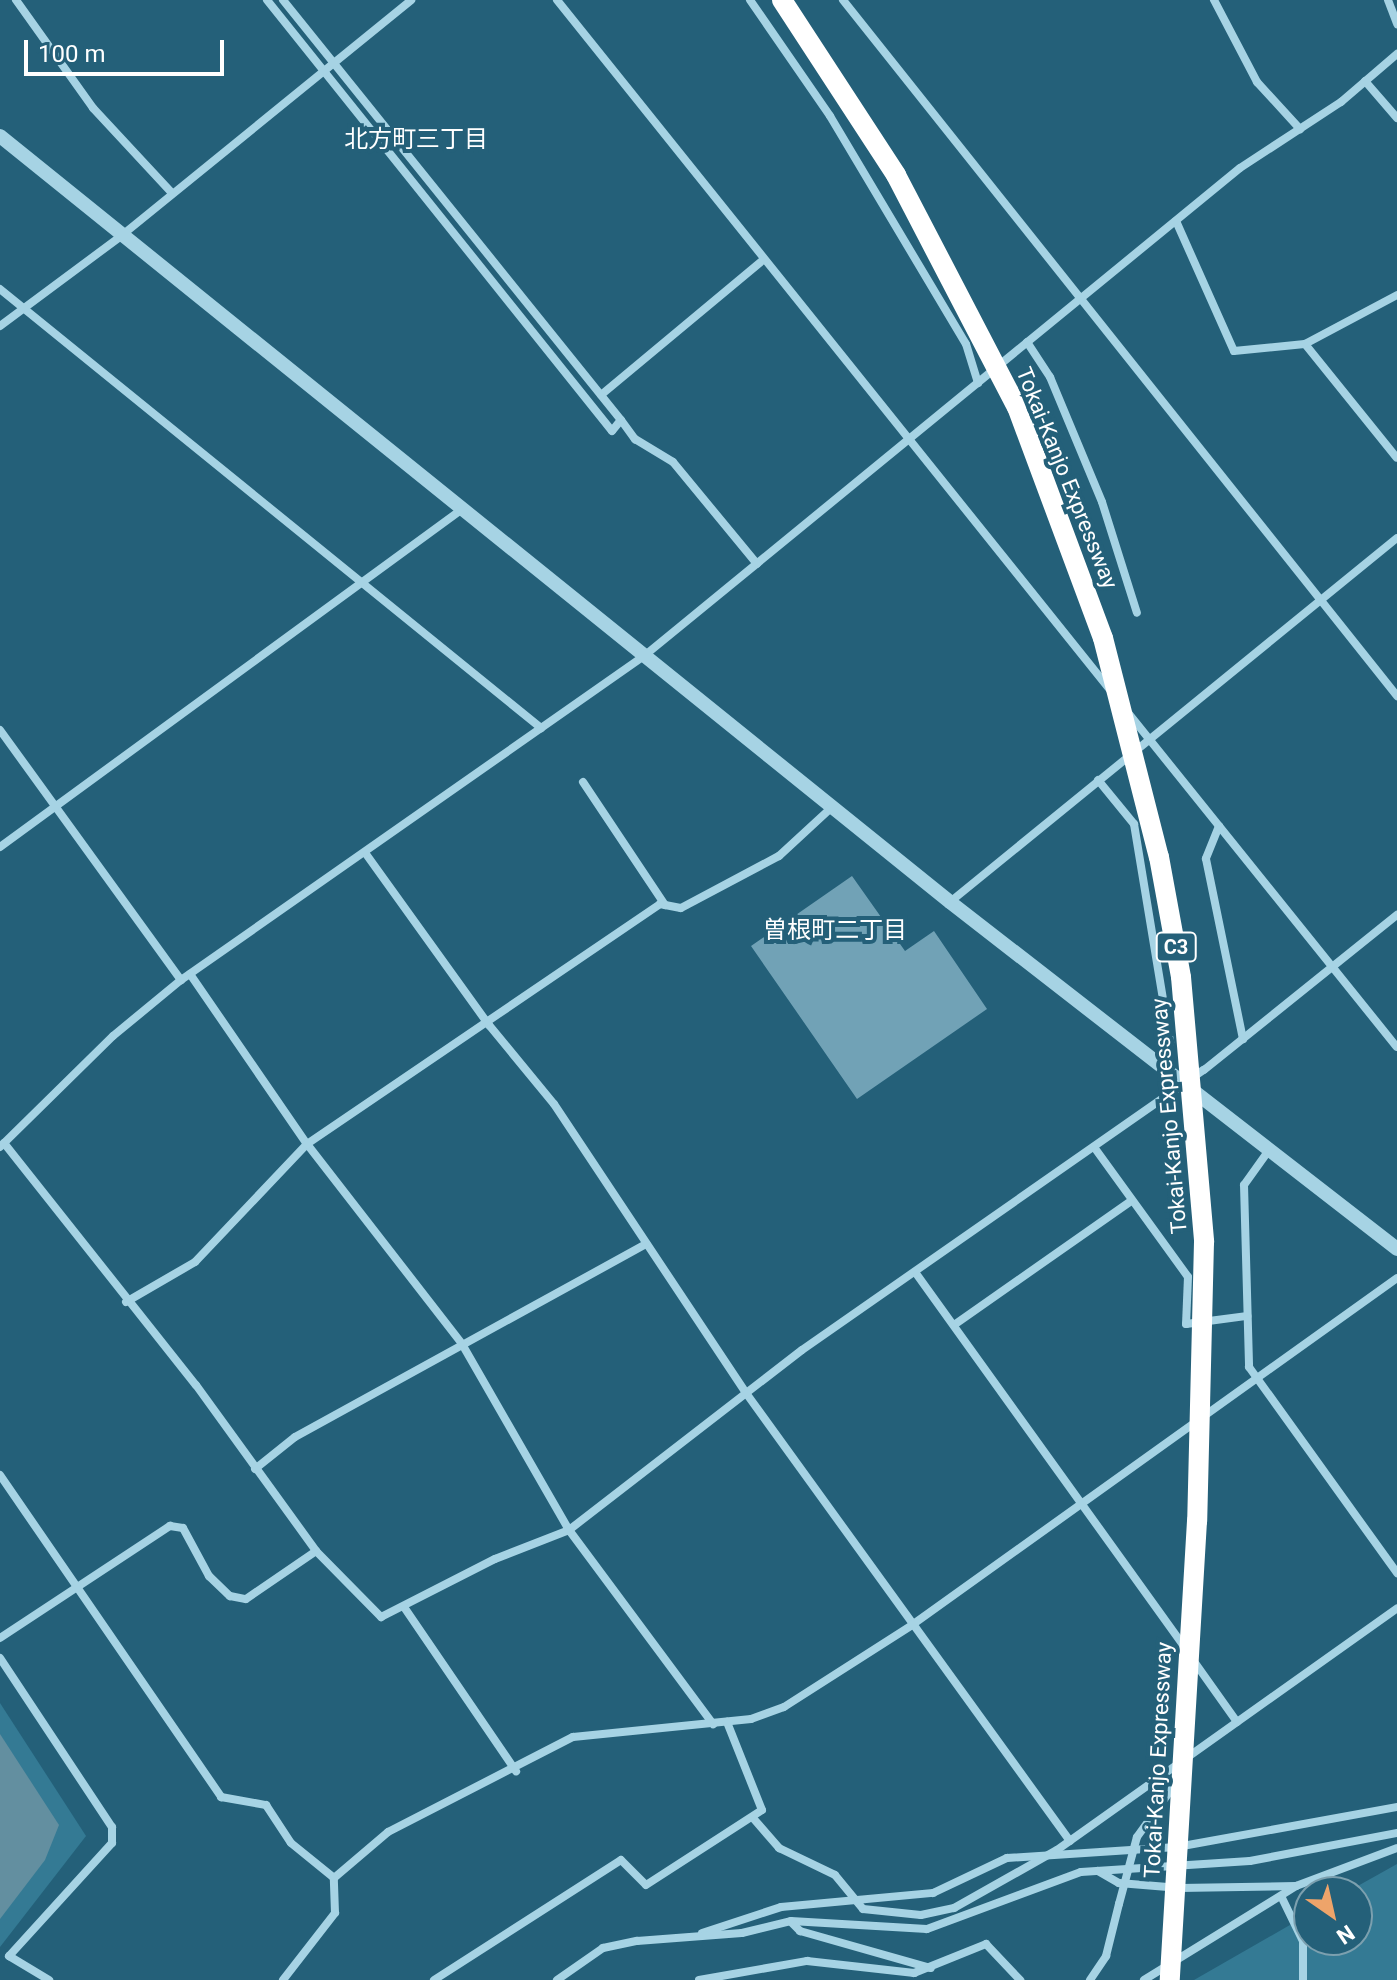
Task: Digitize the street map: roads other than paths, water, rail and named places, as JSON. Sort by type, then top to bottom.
[{"type":"highway","name":"Tokai-Kanjo Expressway","points":[[782,0],[896,175],[1017,407],[1103,638],[1159,857],[1181,977],[1204,1242],[1197,1521],[1170,1980]]},
{"type":"street","points":[[16,0],[93,108],[172,193]]},
{"type":"street","points":[[267,0],[612,431],[621,420]]},
{"type":"street","points":[[283,0],[635,439],[673,462],[757,564]]},
{"type":"street","points":[[0,326],[121,236],[411,0]]},
{"type":"street","points":[[557,0],[1397,1047]]},
{"type":"street","points":[[750,0],[830,116],[966,344],[978,383]]},
{"type":"street","points":[[843,0],[1078,300],[1397,696]]},
{"type":"street","points":[[1214,0],[1257,82],[1300,129]]},
{"type":"street","points":[[1388,0],[1397,24]]},
{"type":"street","points":[[1397,54],[1176,221],[644,656],[366,854],[181,980],[113,1036],[2,1145],[316,1551],[371,1612],[381,1617],[495,1559],[569,1530],[746,1393],[1183,1085],[1397,915]]},
{"type":"street","points":[[1365,81],[1397,118]]},
{"type":"street","points":[[0,136],[831,808],[1397,1249]]},
{"type":"street","points":[[1176,221],[1234,351],[1305,344],[1397,295]]},
{"type":"street","points":[[601,395],[764,259]]},
{"type":"street","points":[[0,289],[541,728]]},
{"type":"street","points":[[1027,342],[1050,377],[1096,488],[1137,613]]},
{"type":"street","points":[[1305,344],[1397,458]]},
{"type":"street","points":[[0,847],[461,510]]},
{"type":"street","points":[[950,902],[1397,538]]},
{"type":"street","points":[[0,730],[181,980]]},
{"type":"street","points":[[1098,780],[1134,824],[1170,1042],[1162,1068]]},
{"type":"street","points":[[583,782],[665,905]]},
{"type":"street","points":[[126,1302],[195,1262],[307,1144],[489,1025],[623,928],[665,905],[681,908],[740,880],[779,856],[831,808]]},
{"type":"street","points":[[1219,826],[1206,859],[1243,1039]]},
{"type":"street","points":[[366,854],[489,1025],[554,1104],[746,1393],[1070,1841]]},
{"type":"street","points":[[190,974],[307,1144],[462,1344],[569,1530],[713,1724]]},
{"type":"street","points":[[1094,1147],[1188,1277],[1186,1324],[1247,1316]]},
{"type":"street","points":[[1269,1150],[1244,1185],[1249,1367],[1397,1573]]},
{"type":"street","points":[[954,1325],[1131,1201]]},
{"type":"street","points":[[255,1469],[295,1437],[646,1244]]},
{"type":"street","points":[[915,1272],[1237,1722]]},
{"type":"street","points":[[334,1878],[388,1832],[516,1771],[573,1737],[599,1730],[713,1724],[784,1707],[912,1625],[1397,1278]]},
{"type":"street","points":[[0,1475],[60,1567],[78,1584],[221,1797],[266,1805],[291,1843],[334,1878],[335,1913],[283,1980]]},
{"type":"street","points":[[0,1638],[170,1526],[183,1528],[209,1576],[230,1596],[246,1599],[316,1551]]},
{"type":"street","points":[[404,1607],[516,1771]]},
{"type":"street","points":[[753,1818],[779,1848],[835,1875],[856,1901],[888,1915],[954,1908],[1057,1850],[1397,1608]]},
{"type":"street","points":[[0,1658],[112,1827],[112,1843],[9,1956],[49,1980]]},
{"type":"street","points":[[434,1980],[621,1860],[646,1885],[753,1818],[762,1810],[727,1722]]},
{"type":"street","points":[[1090,1980],[1106,1956],[1137,1837],[1207,1744]]},
{"type":"street","points":[[698,1936],[781,1907],[933,1893],[1007,1858],[1057,1850],[1177,1847],[1397,1807]]},
{"type":"street","points":[[557,1980],[603,1948],[791,1921],[893,1931],[958,1920],[1051,1879],[1098,1871],[1250,1861],[1397,1833]]},
{"type":"street","points":[[1323,1876],[1397,1848]]},
{"type":"street","points":[[1098,1871],[1119,1883],[1180,1888],[1293,1886]]},
{"type":"street","points":[[1144,1980],[1293,1889]]},
{"type":"street","points":[[1282,1898],[1303,1941],[1303,1980]]},
{"type":"street","points":[[954,1908],[958,1920]]},
{"type":"street","points":[[791,1921],[800,1931],[931,1968]]},
{"type":"street","points":[[699,1980],[807,1961],[914,1973],[986,1944],[1020,1980]]},
{"type":"district","name":"北方町三丁目","points":[[416,140]]},
{"type":"district","name":"曽根町二丁目","points":[[835,931]]}]
